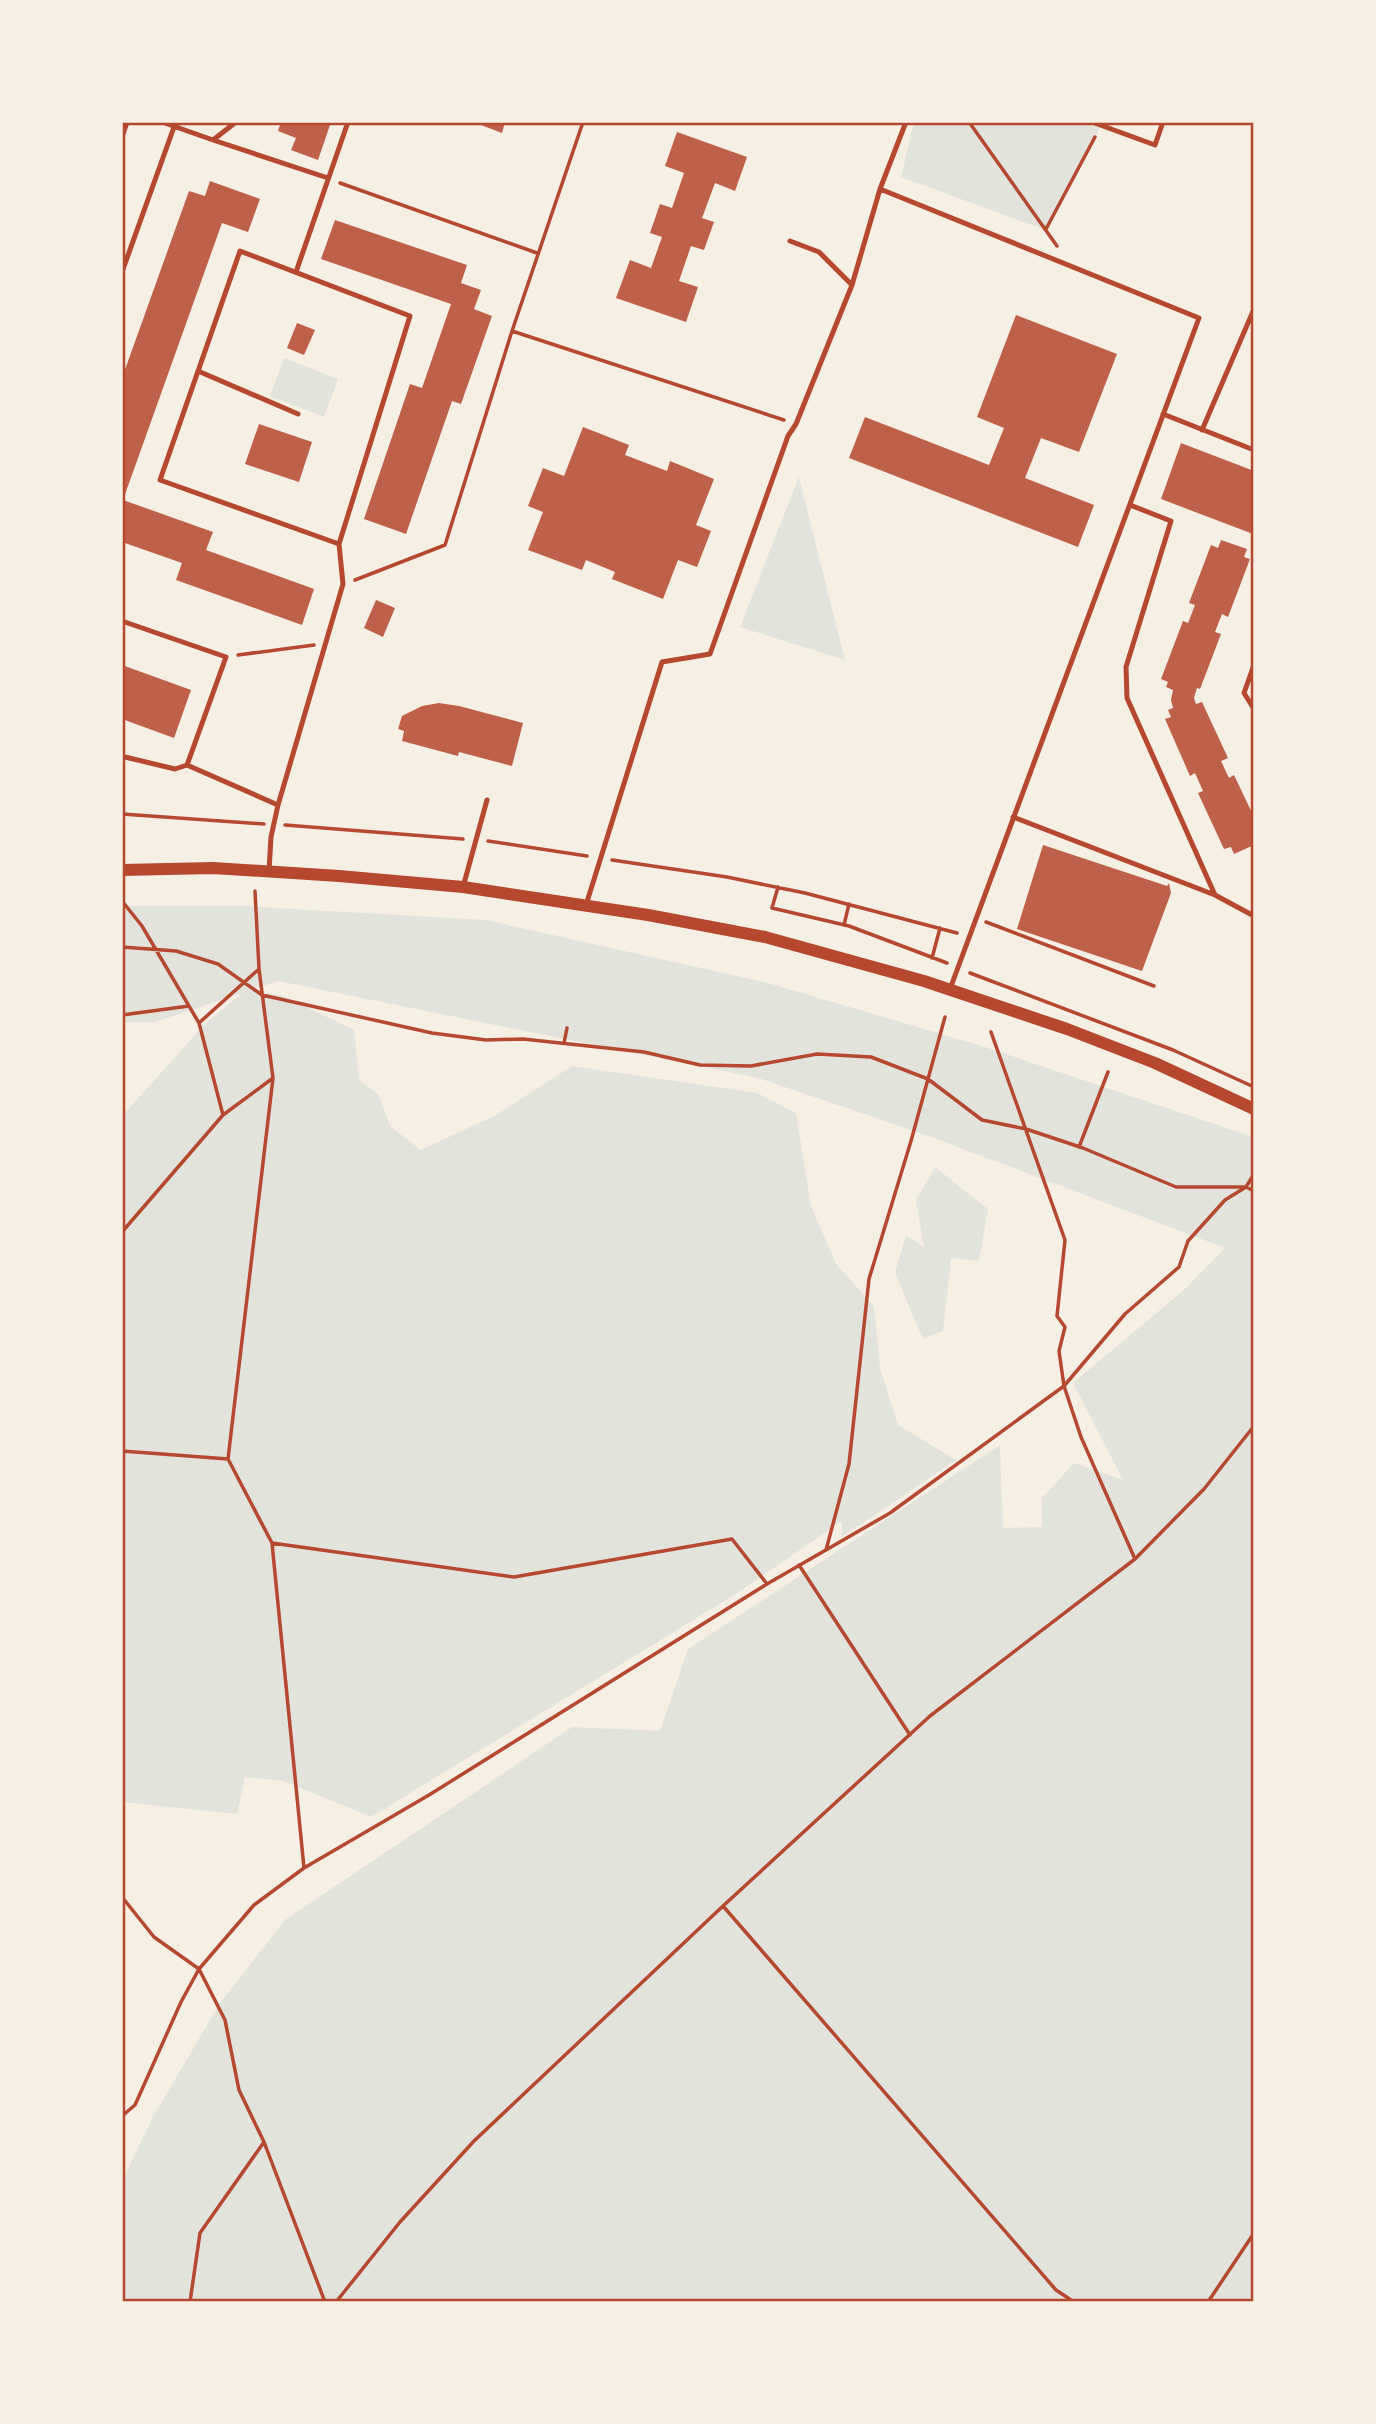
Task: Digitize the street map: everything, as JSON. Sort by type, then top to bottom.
[{"type":"street","points":[[122,870],[212,868],[463,887],[586,905],[765,937],[950,989],[1107,1043],[1254,1109]]},
{"type":"lane","points":[[162,122],[328,178]]},
{"type":"lane","points":[[213,139],[236,122]]},
{"type":"lane","points":[[296,272],[348,122]]},
{"type":"lane","points":[[586,905],[663,662],[710,654],[788,436],[796,424],[852,285],[880,189],[906,122]]},
{"type":"lane","points":[[1092,122],[1155,145],[1163,122]]},
{"type":"lane","points":[[122,272],[174,127]]},
{"type":"lane","points":[[880,189],[1199,318],[950,989]]},
{"type":"lane","points":[[790,241],[819,252],[852,285]]},
{"type":"lane","points":[[270,871],[278,804],[344,584],[339,544],[410,316],[240,250],[160,480],[339,544]]},
{"type":"lane","points":[[1202,430],[1254,309]]},
{"type":"lane","points":[[198,371],[298,414]]},
{"type":"lane","points":[[1163,414],[1254,450]]},
{"type":"lane","points":[[1130,505],[1171,521],[1126,667],[1127,698],[1215,895]]},
{"type":"lane","points":[[122,621],[226,657],[187,765]]},
{"type":"lane","points":[[1254,665],[1244,692],[1254,709]]},
{"type":"lane","points":[[122,759],[125,757],[175,769],[187,765],[278,804]]},
{"type":"lane","points":[[463,887],[487,800]]},
{"type":"lane","points":[[1013,817],[1215,895],[1254,916]]},
{"type":"path","points":[[122,139],[128,122]]},
{"type":"path","points":[[344,584],[445,545],[512,331],[583,122]]},
{"type":"path","points":[[969,122],[1072,267]]},
{"type":"path","points":[[1045,230],[1101,126]]},
{"type":"path","points":[[328,178],[538,253]]},
{"type":"path","points":[[512,331],[796,424]]},
{"type":"path","points":[[226,657],[327,643]]},
{"type":"path","points":[[122,814],[476,840],[727,877],[849,904],[969,936]]},
{"type":"path","points":[[778,887],[772,908],[844,925],[932,958],[940,928]]},
{"type":"path","points":[[255,891],[259,969],[273,1078],[228,1459],[272,1543],[304,1868]]},
{"type":"path","points":[[122,901],[142,926],[199,1023],[223,1115]]},
{"type":"path","points":[[844,925],[849,904]]},
{"type":"path","points":[[976,918],[1154,986]]},
{"type":"path","points":[[122,947],[176,951],[218,964],[262,995],[432,1033],[486,1040],[523,1040],[644,1052],[700,1065],[751,1066],[817,1054],[871,1057],[928,1079],[982,1120],[1026,1129],[1079,1147],[1176,1187],[1246,1187],[1254,1191]]},
{"type":"path","points":[[199,1023],[259,969]]},
{"type":"path","points":[[122,1014],[189,1006]]},
{"type":"path","points":[[826,1550],[849,1464],[869,1279],[945,1017]]},
{"type":"path","points":[[564,1044],[567,1028]]},
{"type":"path","points":[[991,1032],[1065,1240],[1057,1316],[1065,1327],[1059,1350],[1064,1386],[1082,1437],[1135,1559]]},
{"type":"path","points":[[1079,1147],[1108,1072]]},
{"type":"path","points":[[122,1232],[223,1115],[273,1078]]},
{"type":"path","points":[[122,2116],[135,2105],[181,2002],[199,1969],[254,1905],[304,1868],[429,1795],[767,1584],[890,1513],[1064,1386],[1125,1314],[1179,1267],[1188,1241],[1226,1200],[1246,1187],[1254,1174]]},
{"type":"path","points":[[336,2301],[400,2222],[474,2141],[723,1906],[930,1716],[1135,1559],[1204,1489],[1254,1426]]},
{"type":"path","points":[[122,1451],[228,1459]]},
{"type":"path","points":[[272,1543],[514,1577],[732,1539],[767,1584]]},
{"type":"path","points":[[799,1566],[910,1735]]},
{"type":"path","points":[[122,1897],[154,1937],[199,1969],[225,2020],[239,2090],[264,2142],[326,2301]]},
{"type":"path","points":[[723,1906],[1056,2290],[1074,2301]]},
{"type":"path","points":[[190,2301],[200,2233],[264,2142]]},
{"type":"path","points":[[1208,2301],[1254,2234]]},
{"type":"shaded area","points":[[1092,122],[1101,126],[1045,230],[901,177],[914,123]]},
{"type":"shaded area","points":[[284,358],[338,379],[324,417],[270,396]]},
{"type":"shaded area","points":[[799,477],[845,660],[740,627]]},
{"type":"shaded area","points":[[123,906],[243,906],[486,920],[768,983],[982,1046],[1253,1137],[1253,2301],[123,2301],[123,2179],[153,2117],[220,2003],[285,1920],[572,1727],[660,1731],[688,1649],[1000,1445],[1003,1528],[1042,1527],[1042,1498],[1074,1463],[1123,1480],[1073,1383],[1185,1289],[1225,1248],[923,1134],[758,1078],[278,981],[250,990],[284,996],[354,1030],[359,1080],[379,1095],[390,1126],[421,1150],[496,1115],[572,1066],[757,1093],[796,1113],[811,1206],[836,1264],[874,1306],[880,1368],[898,1425],[956,1460],[842,1537],[842,1521],[736,1594],[371,1817],[284,1781],[245,1777],[237,1814],[122,1802],[123,1115],[204,1025],[242,993],[155,1022],[123,1022]]},
{"type":"shaded area","points":[[935,1167],[988,1209],[979,1261],[951,1258],[943,1331],[923,1339],[895,1273],[906,1235],[924,1247],[916,1200]]},
{"type":"building","points":[[281,122],[325,122],[330,125],[318,160],[291,150],[296,138],[278,131]]},
{"type":"building","points":[[473,122],[505,122],[502,133]]},
{"type":"building","points":[[677,132],[747,157],[735,191],[715,183],[702,218],[714,222],[704,250],[691,246],[679,281],[698,287],[686,322],[616,298],[630,260],[651,268],[662,237],[650,233],[660,204],[672,208],[684,173],[665,166]]},
{"type":"building","points":[[210,181],[260,199],[248,232],[222,223],[123,500],[213,532],[206,550],[314,589],[302,625],[176,580],[182,563],[122,542],[122,378],[189,191],[205,196]]},
{"type":"building","points":[[335,220],[467,265],[461,283],[481,290],[474,309],[492,316],[461,404],[452,401],[406,534],[364,519],[410,384],[422,388],[451,304],[321,259]]},
{"type":"building","points":[[1016,315],[1117,354],[1079,452],[1041,438],[1025,478],[1094,505],[1078,547],[849,458],[865,417],[989,465],[1004,428],[977,417]]},
{"type":"building","points":[[297,323],[315,330],[304,355],[287,348]]},
{"type":"building","points":[[259,424],[312,442],[299,482],[245,464]]},
{"type":"building","points":[[583,427],[629,445],[625,455],[667,471],[670,461],[714,479],[696,525],[711,531],[697,567],[678,560],[663,599],[612,579],[615,572],[586,560],[582,570],[528,550],[543,512],[528,506],[543,468],[564,476]]},
{"type":"building","points":[[1181,443],[1254,471],[1253,534],[1161,499]]},
{"type":"building","points":[[1221,540],[1247,549],[1244,557],[1250,559],[1228,617],[1222,614],[1215,632],[1221,634],[1194,698],[1196,704],[1202,702],[1228,758],[1221,761],[1229,778],[1234,775],[1254,817],[1254,845],[1234,854],[1231,847],[1224,849],[1198,793],[1203,791],[1195,773],[1190,776],[1165,719],[1171,717],[1168,710],[1173,708],[1173,690],[1166,687],[1168,682],[1161,679],[1183,621],[1188,623],[1195,605],[1189,603],[1211,545],[1218,548]]},
{"type":"building","points":[[376,600],[395,608],[383,637],[364,628]]},
{"type":"building","points":[[122,665],[191,690],[174,738],[122,719]]},
{"type":"building","points":[[439,703],[523,723],[512,766],[459,752],[458,756],[402,741],[404,731],[398,729],[402,716],[422,706]]},
{"type":"building","points":[[1043,845],[1167,886],[1169,883],[1171,893],[1142,971],[1017,929]]}]
